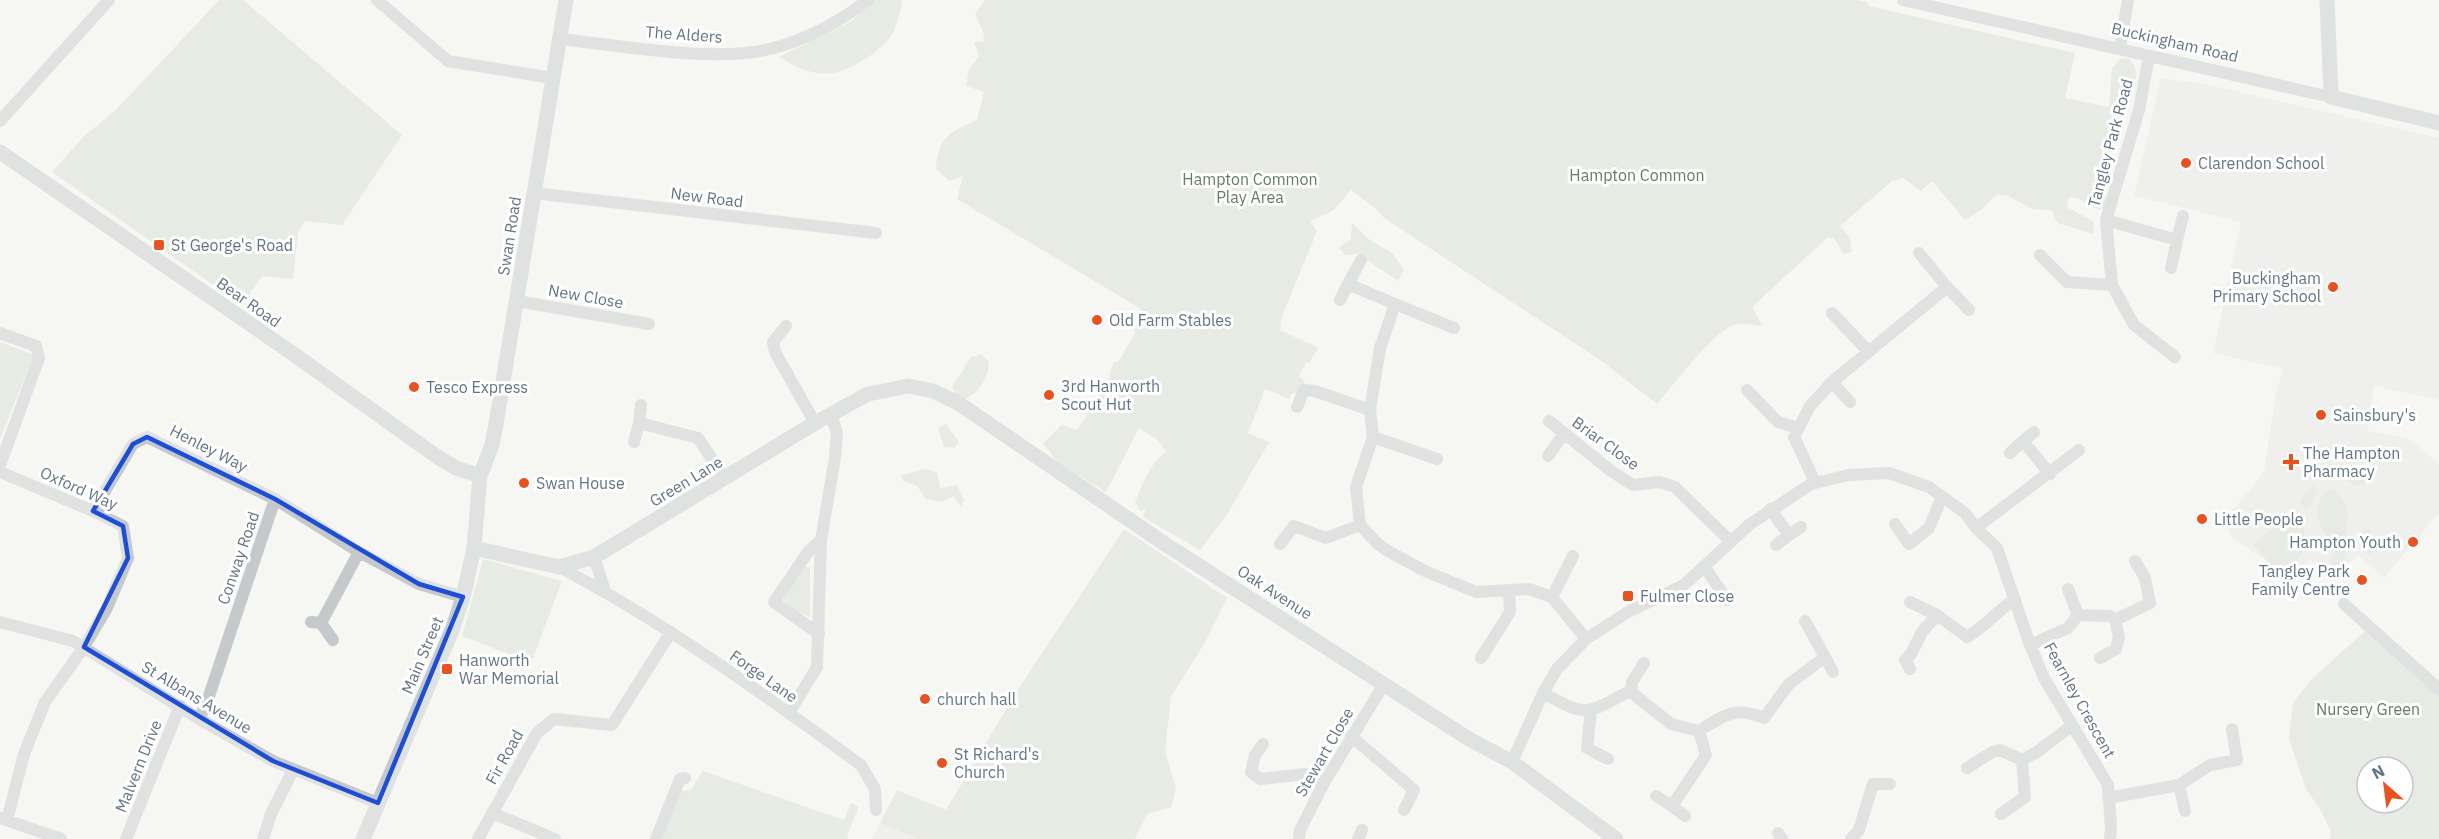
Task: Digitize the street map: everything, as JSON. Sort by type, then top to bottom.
[{"type":"street","points":[[0,121],[109,0]]},
{"type":"street","points":[[377,0],[448,61],[552,78]]},
{"type":"street","name":"Swan Road","points":[[480,476],[492,445],[566,0]]},
{"type":"street","name":"The Alders","points":[[559,39],[719,55],[768,49],[804,37],[844,18],[868,0]]},
{"type":"street","name":"Buckingham Road","points":[[1903,0],[2439,123]]},
{"type":"street","points":[[2120,48],[2128,0]]},
{"type":"street","points":[[2327,0],[2331,97]]},
{"type":"street","name":"Tangley Park Road","points":[[2149,56],[2139,110],[2106,220],[2112,285],[2133,325],[2175,357]]},
{"type":"street","name":"Bear Road","points":[[0,152],[292,353],[439,458],[456,468],[480,476]]},
{"type":"street","name":"New Road","points":[[534,193],[876,233]]},
{"type":"street","points":[[2171,268],[2183,216]]},
{"type":"street","points":[[2106,220],[2176,240]]},
{"type":"street","points":[[1919,253],[1969,310]]},
{"type":"street","points":[[2040,255],[2067,282],[2112,285]]},
{"type":"street","points":[[1340,300],[1361,260]]},
{"type":"street","points":[[1348,284],[1454,328]]},
{"type":"street","points":[[1815,482],[1794,437],[1810,406],[1832,382],[1947,287]]},
{"type":"street","name":"New Close","points":[[517,301],[649,324]]},
{"type":"street","points":[[1395,304],[1380,348],[1370,410],[1373,437],[1356,487],[1360,525],[1378,544],[1425,571],[1476,592],[1529,589],[1552,597],[1586,639]]},
{"type":"street","points":[[1832,313],[1869,352]]},
{"type":"street","points":[[786,326],[773,342],[775,351],[815,423]]},
{"type":"street","points":[[0,333],[36,346],[39,358],[0,465]]},
{"type":"street","points":[[1832,382],[1850,402]]},
{"type":"street","name":"Green Lane","points":[[474,548],[559,567],[594,557],[867,394],[909,386]]},
{"type":"street","name":"Oak Avenue","points":[[909,386],[933,391],[958,404],[1165,544],[1469,739],[1512,762],[1616,839]]},
{"type":"street","points":[[1297,407],[1304,390],[1315,391],[1370,410]]},
{"type":"street","points":[[1747,390],[1778,422],[1797,428]]},
{"type":"street","points":[[634,442],[642,405]]},
{"type":"street","points":[[789,713],[818,667],[820,540],[835,458],[837,433],[831,415]]},
{"type":"street","name":"Briar Close","points":[[1549,421],[1633,485],[1659,482],[1675,488],[1731,542]]},
{"type":"street","points":[[639,423],[698,438],[725,479]]},
{"type":"street","points":[[2010,453],[2034,432]]},
{"type":"street","points":[[1548,456],[1564,434]]},
{"type":"street","name":"Henley Way","points":[[93,511],[133,444],[147,436],[275,499]]},
{"type":"street","points":[[1373,437],[1437,459]]},
{"type":"street","points":[[2023,441],[2050,474]]},
{"type":"street","points":[[1976,528],[2079,450]]},
{"type":"street","name":"Oxford Way","points":[[0,472],[123,526],[128,558],[107,608],[84,647]]},
{"type":"street","name":"Fearnley Crescent","points":[[1512,762],[1543,693],[1557,669],[1586,639],[1628,612],[1684,585],[1770,509],[1815,482],[1849,475],[1889,473],[1929,487],[1965,513],[1976,528],[1997,548],[2030,645],[2044,678],[2108,785],[2110,839]]},
{"type":"street","name":"Main Street","points":[[363,839],[455,622],[474,548],[480,476]]},
{"type":"street","points":[[1895,524],[1909,544],[1929,528],[1942,497]]},
{"type":"street","name":"Conway Road","points":[[199,719],[210,694],[275,499],[359,552],[419,584],[463,597]]},
{"type":"street","points":[[1770,509],[1789,535]]},
{"type":"street","points":[[1280,544],[1294,526],[1326,538],[1360,525]]},
{"type":"street","points":[[1776,545],[1801,527]]},
{"type":"street","points":[[819,634],[774,602],[808,552],[820,540]]},
{"type":"street","points":[[333,640],[316,623],[359,552]]},
{"type":"street","points":[[1552,597],[1573,556]]},
{"type":"street","points":[[594,557],[605,591]]},
{"type":"street","points":[[2115,620],[2150,603],[2145,578],[2135,561]]},
{"type":"street","points":[[1704,566],[1727,600]]},
{"type":"street","name":"Forge Lane","points":[[559,567],[605,591],[671,632],[861,765],[875,789],[876,810]]},
{"type":"street","points":[[2068,589],[2078,615]]},
{"type":"street","points":[[1481,658],[1510,612],[1509,591]]},
{"type":"street","points":[[1910,602],[1937,615],[1967,637],[1985,626],[1998,611],[2015,599]]},
{"type":"street","points":[[2344,604],[2439,689]]},
{"type":"street","points":[[1910,669],[1905,660],[1911,654],[1922,632],[1937,615]]},
{"type":"street","points":[[2078,615],[2110,616],[2115,620],[2119,637],[2116,650],[2100,658]]},
{"type":"street","points":[[2030,645],[2068,628],[2078,615]]},
{"type":"street","points":[[1805,621],[1833,672]]},
{"type":"street","name":"St Albans Avenue","points":[[0,622],[73,641],[199,719],[292,770],[378,803]]},
{"type":"street","name":"Fir Road","points":[[478,839],[537,732],[554,719],[612,725],[671,632]]},
{"type":"street","points":[[61,839],[3,819],[24,754],[45,702],[84,647]]},
{"type":"street","points":[[1631,692],[1671,723],[1699,731],[1719,718],[1739,711],[1748,711],[1764,718],[1789,684],[1825,657]]},
{"type":"street","points":[[1631,692],[1632,682],[1644,663]]},
{"type":"street","name":"Stewart Close","points":[[1299,839],[1300,830],[1324,783],[1384,684]]},
{"type":"street","points":[[1543,693],[1565,705],[1583,711],[1592,711],[1631,692]]},
{"type":"street","name":"Malvern Drive","points":[[126,839],[180,706]]},
{"type":"street","points":[[1592,711],[1587,748],[1608,759]]},
{"type":"street","points":[[2022,760],[2037,752],[2071,726]]},
{"type":"street","points":[[2108,798],[2179,786],[2210,765],[2237,760],[2232,729]]},
{"type":"street","points":[[1672,806],[1706,755],[1699,731]]},
{"type":"street","points":[[1351,736],[1414,790],[1404,810]]},
{"type":"street","points":[[1263,744],[1255,755],[1251,772],[1260,779],[1305,774],[1324,783]]},
{"type":"street","points":[[1967,768],[1992,752],[2000,750],[2022,760]]},
{"type":"street","points":[[2001,814],[2025,797],[2022,760]]},
{"type":"street","points":[[263,839],[270,814],[292,770]]},
{"type":"street","points":[[656,839],[680,779],[685,778]]},
{"type":"street","points":[[1851,839],[1859,830],[1870,778],[1890,784]]},
{"type":"street","points":[[2179,786],[2185,811]]},
{"type":"street","points":[[1656,796],[1685,816]]},
{"type":"street","points":[[492,813],[555,839]]},
{"type":"highlighted area","points":[[147,437],[275,499],[419,584],[463,597],[378,803],[273,761],[84,647],[128,558],[123,526],[93,511],[133,444]]},
{"type":"shaded area","points":[[2161,78],[2205,84],[2439,138],[2439,400],[2374,386],[2367,431],[2406,437],[2439,464],[2439,513],[2384,578],[2359,555],[2329,577],[2310,560],[2293,578],[2232,538],[2226,524],[2231,512],[2264,471],[2276,393],[2283,369],[2213,353],[2241,222],[2134,196]]},
{"type":"shaded area","points":[[880,823],[917,839],[871,839]]},
{"type":"green space","points":[[219,0],[243,0],[402,135],[342,225],[305,221],[298,232],[293,279],[262,276],[242,305],[52,172],[85,135],[115,111]]},
{"type":"green space","points":[[873,0],[902,0],[901,9],[887,42],[864,59],[847,68],[825,74],[804,70],[779,57],[852,21]]},
{"type":"green space","name":"Hampton Common","points":[[985,0],[1856,0],[1867,2],[1869,6],[2075,53],[2065,98],[2109,107],[2112,68],[2120,59],[2129,58],[2136,70],[2136,77],[2128,96],[2131,100],[2128,112],[2119,116],[2124,127],[2122,132],[2114,135],[2101,184],[2106,195],[2106,207],[2098,210],[2081,200],[2069,197],[2067,207],[2094,222],[2093,234],[2058,223],[2051,210],[2033,209],[2006,195],[1996,195],[1981,210],[1965,220],[1932,181],[1921,191],[1903,178],[1892,181],[1840,226],[1850,238],[1852,252],[1844,254],[1834,238],[1827,238],[1752,307],[1762,326],[1737,324],[1729,327],[1701,352],[1657,404],[1603,362],[1384,218],[1351,190],[1334,210],[1310,221],[1317,231],[1281,319],[1280,330],[1318,348],[1309,363],[1306,362],[1299,376],[1305,382],[1297,393],[1292,393],[1289,399],[1265,389],[1248,433],[1269,442],[1228,513],[1200,550],[1143,517],[1146,509],[1140,511],[1135,502],[1151,468],[1166,452],[1158,440],[1139,428],[1106,492],[1059,464],[1043,443],[1062,425],[1077,430],[1100,395],[1098,393],[1102,386],[1110,377],[1114,362],[1118,362],[1136,332],[1134,331],[1141,309],[957,199],[963,176],[950,181],[936,169],[939,149],[947,137],[959,128],[977,120],[984,92],[966,86],[969,69],[979,56],[974,42],[983,42],[984,34],[975,14]]},
{"type":"green space","points":[[1352,223],[1370,240],[1392,253],[1404,270],[1398,281],[1358,254],[1346,255],[1339,248],[1351,239]]},
{"type":"green space","points":[[0,342],[34,355],[0,439]]},
{"type":"green space","points":[[981,354],[989,362],[985,379],[970,396],[965,399],[958,396],[952,387],[971,357]]},
{"type":"green space","points":[[946,424],[959,442],[954,448],[944,447],[938,428]]},
{"type":"green space","points":[[924,469],[937,472],[940,488],[957,485],[964,500],[961,506],[953,496],[943,502],[926,499],[917,486],[903,481],[901,476]]},
{"type":"green space","points":[[2359,474],[2367,478],[2366,483],[2357,486],[2347,481],[2347,476]]},
{"type":"green space","points":[[2314,485],[2317,492],[2310,507],[2305,508],[2300,503],[2306,491]]},
{"type":"green space","points":[[2334,489],[2346,505],[2348,518],[2344,538],[2336,542],[2323,531],[2318,515],[2321,498],[2326,492]]},
{"type":"green space","points":[[2293,513],[2304,527],[2304,552],[2281,576],[2253,545],[2278,522],[2281,525]]},
{"type":"green space","points":[[1124,529],[1227,598],[1204,644],[1171,697],[1165,751],[1176,789],[1171,807],[1147,814],[1135,839],[917,839],[880,823],[897,790],[946,810],[1017,691]]},
{"type":"green space","points":[[2366,529],[2370,530],[2378,547],[2374,552],[2368,554],[2361,542],[2362,532]]},
{"type":"green space","points":[[2340,546],[2345,549],[2345,559],[2342,565],[2333,572],[2330,567],[2332,558]]},
{"type":"green space","points":[[483,559],[562,581],[531,663],[462,636]]},
{"type":"green space","points":[[805,566],[810,568],[810,617],[788,608],[783,597]]},
{"type":"green space","name":"Nursery Green","points":[[2367,629],[2439,691],[2439,839],[2330,839],[2331,832],[2320,809],[2306,789],[2289,739],[2293,703],[2311,680]]},
{"type":"green space","points":[[703,771],[844,820],[851,803],[859,807],[847,835],[848,839],[661,839],[680,792],[692,788]]},
{"type":"place","name":"Clarendon School","points":[[2186,163]]},
{"type":"place","name":"St George's Road","points":[[159,245]]},
{"type":"place","name":"Buckingham Primary School","points":[[2333,287]]},
{"type":"place","name":"Old Farm Stables","points":[[1097,320]]},
{"type":"place","name":"Tesco Express","points":[[414,387]]},
{"type":"place","name":"3rd Hanworth Scout Hut","points":[[1049,395]]},
{"type":"place","name":"Sainsbury's","points":[[2321,415]]},
{"type":"place","name":"The Hampton Pharmacy","points":[[2291,462]]},
{"type":"place","name":"Swan House","points":[[524,483]]},
{"type":"place","name":"Little People","points":[[2202,519]]},
{"type":"place","name":"Hampton Youth","points":[[2413,542]]},
{"type":"place","name":"Tangley Park Family Centre","points":[[2362,580]]},
{"type":"place","name":"Fulmer Close","points":[[1628,596]]},
{"type":"place","name":"Hanworth War Memorial","points":[[447,669]]},
{"type":"place","name":"church hall","points":[[925,699]]},
{"type":"place","name":"St Richard's Church","points":[[942,763]]},
{"type":"park label","name":"Hampton Common Play Area","points":[[1250,188]]}]
